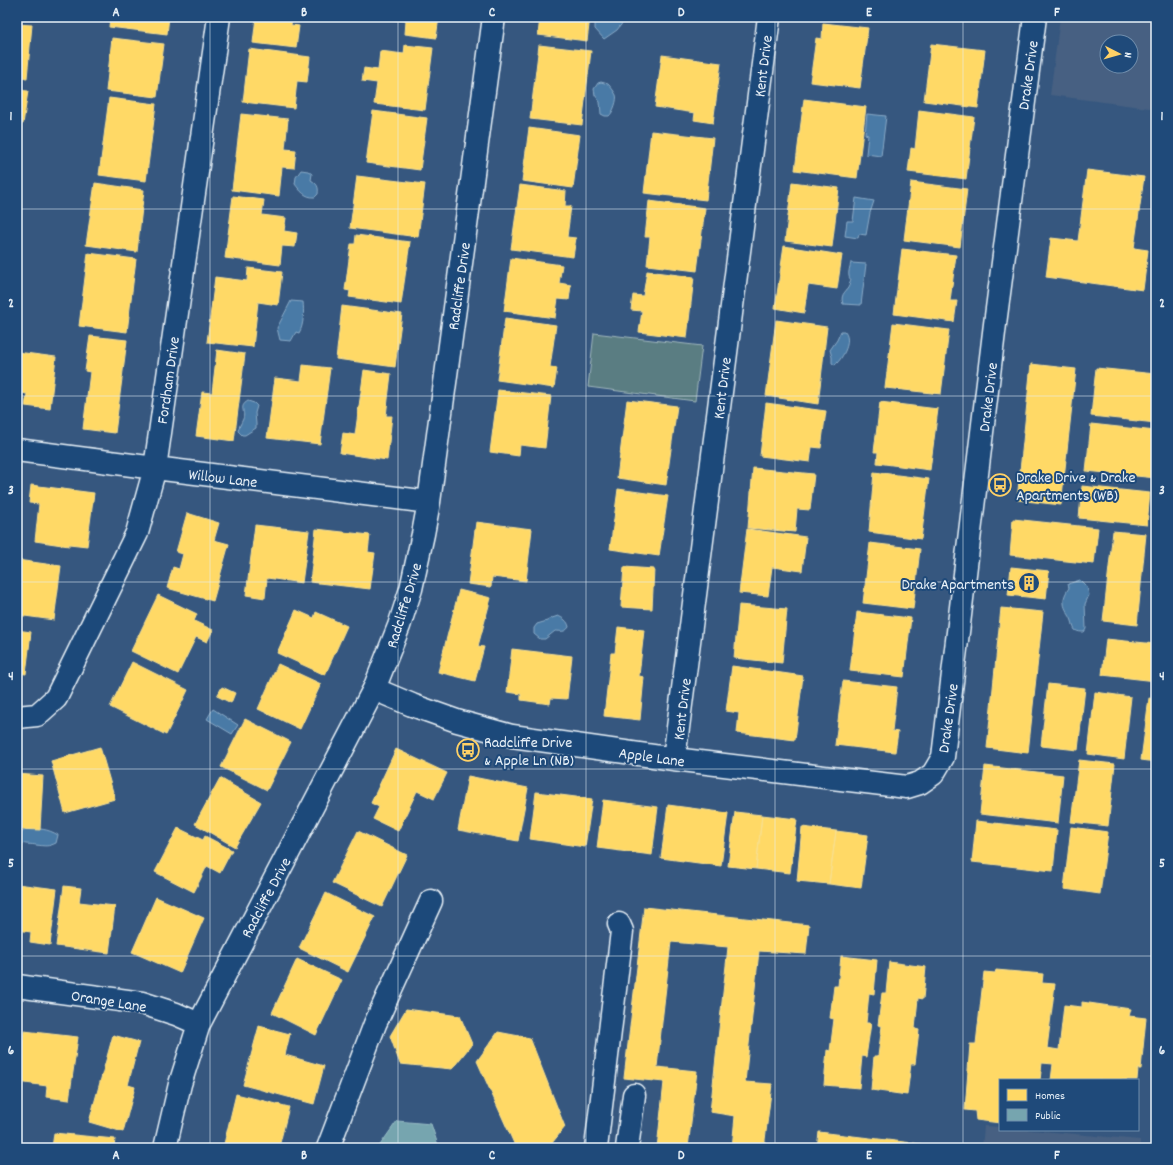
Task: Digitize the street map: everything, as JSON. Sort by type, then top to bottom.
[{"type":"street","name":"Fordham Drive","points":[[27,716],[56,698],[137,533],[155,468],[219,17]]},
{"type":"street","name":"Radcliffe Drive","points":[[166,1148],[180,1084],[199,1024],[374,689],[399,626],[411,589],[429,502],[494,17]]},
{"type":"street","name":"Kent Drive","points":[[674,759],[769,17]]},
{"type":"street","name":"Drake Drive","points":[[934,774],[943,756],[944,750],[1034,17]]},
{"type":"street","name":"Willow Lane","points":[[17,450],[429,502]]},
{"type":"street","name":"Apple Lane","points":[[374,689],[412,705],[457,721],[512,736],[674,759],[907,787],[920,784],[934,774]]},
{"type":"street","points":[[328,1148],[375,1024],[431,901]]},
{"type":"street","points":[[596,1148],[622,932],[619,924]]},
{"type":"street","name":"Orange Lane","points":[[17,986],[142,1003],[176,1014],[199,1024]]},
{"type":"street","points":[[627,1148],[634,1095]]},
{"type":"shaded area","points":[[605,17],[627,17],[617,30],[604,39],[595,29],[595,20]]},
{"type":"shaded area","points":[[1060,17],[1156,17],[1156,109],[1050,95]]},
{"type":"shaded area","points":[[601,82],[608,84],[616,95],[615,106],[609,116],[601,114],[600,102],[595,95],[594,89],[598,83]]},
{"type":"shaded area","points":[[867,114],[886,116],[881,156],[866,154],[868,135],[865,134]]},
{"type":"shaded area","points":[[301,170],[308,171],[312,174],[311,180],[318,187],[318,194],[315,197],[306,195],[295,184],[296,177]]},
{"type":"shaded area","points":[[856,198],[874,201],[866,235],[859,234],[858,238],[845,236],[847,221],[853,221]]},
{"type":"shaded area","points":[[851,263],[866,264],[861,305],[843,304],[842,300],[843,294],[848,288],[851,279],[849,278],[849,273]]},
{"type":"shaded area","points":[[291,301],[303,302],[302,326],[299,333],[296,332],[291,341],[280,340],[277,328]]},
{"type":"shaded area","points":[[841,331],[844,331],[848,339],[844,354],[835,365],[832,363],[830,350]]},
{"type":"shaded area","points":[[248,401],[257,406],[255,413],[256,428],[245,435],[242,435],[238,431],[244,416],[243,405]]},
{"type":"shaded area","points":[[1080,580],[1087,587],[1089,595],[1085,604],[1086,629],[1084,632],[1078,632],[1073,627],[1071,619],[1065,608],[1064,601],[1065,595],[1069,588],[1068,584]]},
{"type":"shaded area","points":[[558,616],[568,623],[569,627],[566,630],[555,631],[545,639],[540,639],[534,634],[534,628],[537,624]]},
{"type":"shaded area","points":[[213,709],[238,725],[232,734],[207,719]]},
{"type":"shaded area","points":[[27,829],[43,829],[51,831],[58,835],[56,843],[46,846],[23,843],[20,840],[20,837],[22,832]]},
{"type":"shaded area","points":[[984,1126],[999,1127],[999,1131],[1043,1131],[1140,1140],[1140,1148],[982,1148]]},
{"type":"green space","points":[[594,333],[702,346],[695,401],[588,387]]},
{"type":"building: Homes","points":[[110,17],[169,17],[167,34],[109,27]]},
{"type":"building: Homes","points":[[256,17],[292,17],[291,25],[299,26],[296,48],[253,43]]},
{"type":"building: Homes","points":[[387,17],[439,17],[436,38],[405,34],[406,21],[387,19]]},
{"type":"building: Homes","points":[[540,17],[590,17],[587,41],[538,35]]},
{"type":"building: Homes","points":[[827,17],[861,17],[861,21]]},
{"type":"building: Homes","points":[[823,23],[868,28],[860,88],[810,82],[816,38],[822,39]]},
{"type":"building: Homes","points":[[17,24],[32,25],[27,78],[17,77]]},
{"type":"building: Homes","points":[[112,38],[164,44],[157,97],[106,91]]},
{"type":"building: Homes","points":[[931,44],[985,50],[978,108],[924,101]]},
{"type":"building: Homes","points":[[405,45],[433,48],[425,110],[374,104],[377,83],[362,81],[364,68],[378,70],[380,51],[404,54]]},
{"type":"building: Homes","points":[[539,45],[591,51],[582,125],[530,119]]},
{"type":"building: Homes","points":[[249,49],[310,57],[307,82],[297,81],[294,108],[243,102]]},
{"type":"building: Homes","points":[[662,55],[721,63],[713,123],[694,120],[695,113],[655,107]]},
{"type":"building: Homes","points":[[17,90],[28,91],[23,124],[17,123]]},
{"type":"building: Homes","points":[[109,98],[156,104],[146,181],[99,175]]},
{"type":"building: Homes","points":[[804,99],[866,107],[857,178],[795,170]]},
{"type":"building: Homes","points":[[919,110],[974,117],[966,179],[908,172],[911,148],[915,149]]},
{"type":"building: Homes","points":[[373,111],[427,118],[420,170],[366,163]]},
{"type":"building: Homes","points":[[241,114],[288,119],[285,149],[296,150],[294,168],[282,167],[279,196],[232,190]]},
{"type":"building: Homes","points":[[529,128],[580,135],[573,188],[522,181]]},
{"type":"building: Homes","points":[[651,131],[713,138],[706,200],[644,193]]},
{"type":"building: Homes","points":[[1087,170],[1144,177],[1134,248],[1148,250],[1143,290],[1046,277],[1051,238],[1078,241]]},
{"type":"building: Homes","points":[[357,176],[425,184],[418,237],[350,228]]},
{"type":"building: Homes","points":[[792,182],[839,188],[832,247],[785,241]]},
{"type":"building: Homes","points":[[911,182],[967,189],[960,247],[904,240]]},
{"type":"building: Homes","points":[[95,183],[144,190],[137,252],[86,245]]},
{"type":"building: Homes","points":[[520,185],[566,191],[565,206],[571,206],[567,237],[576,238],[573,257],[511,249]]},
{"type":"building: Homes","points":[[233,196],[264,200],[262,215],[286,218],[284,231],[297,233],[295,247],[282,246],[280,265],[225,258]]},
{"type":"building: Homes","points":[[649,201],[705,208],[697,271],[647,265],[650,237],[645,237]]},
{"type":"building: Homes","points":[[356,235],[410,242],[401,304],[349,297],[350,291],[345,290],[351,244],[355,244]]},
{"type":"building: Homes","points":[[784,246],[842,255],[837,289],[808,285],[804,313],[775,308]]},
{"type":"building: Homes","points":[[902,249],[956,255],[950,301],[957,301],[954,322],[894,314]]},
{"type":"building: Homes","points":[[88,253],[136,259],[127,332],[79,326]]},
{"type":"building: Homes","points":[[511,258],[562,265],[559,283],[571,285],[569,300],[558,299],[555,318],[504,311]]},
{"type":"building: Homes","points":[[248,268],[282,272],[278,305],[258,302],[253,347],[207,342],[215,277],[247,281]]},
{"type":"building: Homes","points":[[647,271],[694,277],[687,338],[639,332],[642,311],[631,310],[633,295],[643,296]]},
{"type":"building: Homes","points":[[342,306],[402,314],[395,367],[336,359]]},
{"type":"building: Homes","points":[[505,318],[556,325],[550,367],[557,368],[554,388],[497,380]]},
{"type":"building: Homes","points":[[776,320],[827,327],[818,404],[766,396]]},
{"type":"building: Homes","points":[[893,323],[949,330],[941,394],[885,388]]},
{"type":"building: Homes","points":[[90,336],[127,340],[115,433],[83,429],[90,372],[85,371]]},
{"type":"building: Homes","points":[[217,350],[245,354],[234,441],[196,436],[202,392],[212,393]]},
{"type":"building: Homes","points":[[17,352],[56,357],[50,409],[25,406],[27,394],[17,392]]},
{"type":"building: Homes","points":[[1031,364],[1076,369],[1061,505],[1017,500]]},
{"type":"building: Homes","points":[[303,365],[330,368],[320,444],[267,438],[275,378],[301,381]]},
{"type":"building: Homes","points":[[1096,368],[1156,374],[1156,423],[1091,416]]},
{"type":"building: Homes","points":[[364,370],[391,374],[386,416],[392,416],[387,460],[340,453],[343,433],[355,435]]},
{"type":"building: Homes","points":[[498,390],[551,396],[545,448],[520,445],[519,456],[490,452]]},
{"type":"building: Homes","points":[[627,400],[677,406],[666,485],[617,478]]},
{"type":"building: Homes","points":[[880,402],[938,409],[930,470],[877,463],[878,452],[874,452]]},
{"type":"building: Homes","points":[[766,403],[826,411],[821,448],[812,447],[810,462],[760,456]]},
{"type":"building: Homes","points":[[1091,424],[1156,431],[1156,478],[1086,471]]},
{"type":"building: Homes","points":[[753,468],[814,474],[810,510],[797,509],[795,532],[748,528]]},
{"type":"building: Homes","points":[[874,472],[929,479],[921,539],[869,532]]},
{"type":"building: Homes","points":[[31,485],[94,493],[87,546],[69,544],[69,546],[35,541],[39,504],[29,503]]},
{"type":"building: Homes","points":[[1082,486],[1150,493],[1147,525],[1079,518]]},
{"type":"building: Homes","points":[[618,489],[668,496],[659,556],[610,549]]},
{"type":"building: Homes","points":[[187,513],[219,523],[214,540],[229,544],[213,601],[167,588],[173,567],[179,569],[183,554],[176,552]]},
{"type":"building: Homes","points":[[1013,519],[1098,528],[1094,564],[1010,555]]},
{"type":"building: Homes","points":[[476,522],[532,529],[526,581],[492,577],[491,587],[468,584]]},
{"type":"building: Homes","points":[[255,525],[309,531],[302,583],[267,578],[265,598],[246,595]]},
{"type":"building: Homes","points":[[316,529],[370,535],[368,552],[375,553],[370,589],[310,582]]},
{"type":"building: Homes","points":[[747,529],[806,537],[802,571],[772,567],[768,596],[739,593]]},
{"type":"building: Homes","points":[[1113,531],[1146,534],[1137,625],[1103,621]]},
{"type":"building: Homes","points":[[870,543],[920,549],[913,609],[863,603]]},
{"type":"building: Homes","points":[[17,560],[61,566],[54,620],[17,615]]},
{"type":"building: Homes","points":[[624,567],[654,569],[652,609],[621,607]]},
{"type":"building: Homes","name":"Drake Apartments","points":[[1011,567],[1049,571],[1046,599],[1008,595]]},
{"type":"building: Homes","points":[[459,590],[491,598],[478,646],[484,647],[475,681],[438,672]]},
{"type":"building: Homes","points":[[158,595],[197,614],[194,621],[213,630],[207,642],[196,637],[178,674],[131,651]]},
{"type":"building: Homes","points":[[1156,600],[1156,626],[1153,625]]},
{"type":"building: Homes","points":[[739,605],[787,609],[782,663],[734,658]]},
{"type":"building: Homes","points":[[1001,608],[1043,612],[1028,753],[987,748]]},
{"type":"building: Homes","points":[[296,610],[314,618],[316,612],[347,626],[325,675],[277,653]]},
{"type":"building: Homes","points":[[857,612],[911,618],[904,677],[850,671]]},
{"type":"building: Homes","points":[[618,627],[644,630],[639,676],[644,677],[640,720],[604,716],[611,653],[615,653]]},
{"type":"building: Homes","points":[[17,630],[31,632],[26,674],[17,673]]},
{"type":"building: Homes","points":[[1106,639],[1156,644],[1156,681],[1102,675]]},
{"type":"building: Homes","points":[[512,649],[572,656],[567,699],[551,698],[550,704],[521,700],[521,694],[507,692]]},
{"type":"building: Homes","points":[[132,662],[188,690],[166,735],[110,707]]},
{"type":"building: Homes","points":[[278,664],[321,684],[300,729],[258,709]]},
{"type":"building: Homes","points":[[732,666],[803,676],[795,740],[737,733],[739,713],[726,711]]},
{"type":"building: Homes","points":[[843,681],[897,687],[892,731],[898,732],[895,752],[835,745]]},
{"type":"building: Homes","points":[[1048,684],[1085,688],[1078,750],[1041,746]]},
{"type":"building: Homes","points":[[222,687],[235,693],[231,703],[217,696]]},
{"type":"building: Homes","points":[[1095,692],[1131,697],[1124,759],[1088,754]]},
{"type":"building: Homes","points":[[1149,698],[1156,699],[1156,762],[1141,760]]},
{"type":"building: Homes","points":[[245,719],[291,742],[267,790],[221,767]]},
{"type":"building: Homes","points":[[100,747],[115,799],[65,813],[51,761]]},
{"type":"building: Homes","points":[[396,749],[447,773],[434,799],[417,791],[398,831],[373,819],[379,807],[371,803]]},
{"type":"building: Homes","points":[[1079,760],[1115,764],[1108,826],[1071,822]]},
{"type":"building: Homes","points":[[985,766],[1063,775],[1058,823],[980,814]]},
{"type":"building: Homes","points":[[17,774],[43,776],[40,830],[17,829]]},
{"type":"building: Homes","points":[[468,776],[528,788],[518,841],[458,830]]},
{"type":"building: Homes","points":[[220,778],[261,802],[235,847],[195,824]]},
{"type":"building: Homes","points":[[536,792],[592,799],[585,847],[530,839]]},
{"type":"building: Homes","points":[[603,800],[658,807],[652,855],[597,848]]},
{"type":"building: Homes","points":[[668,805],[728,813],[721,866],[661,858]]},
{"type":"building: Homes","points":[[735,812],[762,815],[756,869],[728,866]]},
{"type":"building: Homes","points":[[762,815],[797,819],[790,873],[756,869]]},
{"type":"building: Homes","points":[[976,821],[1057,830],[1053,871],[972,862]]},
{"type":"building: Homes","points":[[802,827],[836,831],[829,884],[797,881]]},
{"type":"building: Homes","points":[[1071,827],[1108,832],[1100,894],[1064,889]]},
{"type":"building: Homes","points":[[178,828],[203,840],[205,836],[232,850],[220,873],[207,866],[194,892],[155,872]]},
{"type":"building: Homes","points":[[358,831],[407,855],[382,907],[332,883]]},
{"type":"building: Homes","points":[[836,831],[868,835],[861,888],[829,884]]},
{"type":"building: Homes","points":[[17,884],[57,889],[50,945],[30,942],[31,932],[17,930]]},
{"type":"building: Homes","points":[[64,886],[81,888],[79,902],[115,906],[109,953],[56,946]]},
{"type":"building: Homes","points":[[326,893],[375,917],[348,972],[299,948]]},
{"type":"building: Homes","points":[[156,897],[204,918],[180,973],[132,952]]},
{"type":"building: Homes","points":[[644,907],[809,925],[806,954],[759,951],[745,1082],[772,1084],[764,1148],[732,1148],[735,1116],[710,1112],[728,947],[671,942],[657,1067],[697,1071],[688,1148],[657,1148],[664,1082],[624,1078]]},
{"type":"building: Homes","points":[[841,956],[877,960],[874,994],[869,993],[866,1023],[871,1023],[866,1057],[862,1056],[859,1088],[824,1085],[827,1050],[830,1051],[834,1019],[830,1018],[834,986],[838,986]]},
{"type":"building: Homes","points":[[297,959],[342,980],[316,1035],[272,1013]]},
{"type":"building: Homes","points":[[889,962],[926,967],[923,999],[918,998],[915,1029],[919,1030],[915,1064],[911,1064],[907,1095],[871,1090],[874,1056],[878,1056],[882,1026],[878,1025],[882,993],[886,993]]},
{"type":"building: Homes","points":[[996,970],[1043,974],[1042,983],[1055,984],[1047,1048],[1059,1050],[1064,1005],[1082,1007],[1082,1002],[1131,1009],[1129,1016],[1146,1018],[1141,1069],[1138,1069],[1137,1079],[1051,1079],[1053,1064],[1042,1063],[1040,1079],[999,1079],[999,1123],[976,1120],[975,1111],[965,1110],[970,1044],[976,1044],[984,972],[995,973]]},
{"type":"building: Homes","points":[[406,1009],[460,1016],[472,1044],[452,1069],[400,1064],[390,1036]]},
{"type":"building: Homes","points":[[259,1026],[290,1034],[285,1055],[324,1066],[314,1104],[243,1085]]},
{"type":"building: Homes","points":[[24,1031],[78,1037],[69,1100],[46,1097],[47,1086],[18,1082]]},
{"type":"building: Homes","points":[[498,1032],[530,1038],[565,1127],[548,1148],[516,1148],[477,1061]]},
{"type":"building: Homes","points":[[113,1035],[139,1042],[128,1085],[135,1087],[123,1132],[89,1122]]},
{"type":"building: Homes","points":[[236,1094],[289,1107],[279,1147],[281,1148],[223,1148]]},
{"type":"building: Homes","points":[[819,1132],[921,1144],[920,1148],[817,1148]]},
{"type":"building: Homes","points":[[54,1133],[115,1139],[114,1148],[52,1148]]},
{"type":"building: Public","points":[[397,1121],[431,1124],[439,1148],[378,1148]]},
{"type":"place","name":"Drake Drive & Drake Apartments (WB)","points":[[1000,485]]},
{"type":"place","name":"Drake Apartments","points":[[1029,583]]},
{"type":"place","name":"Radcliffe Drive & Apple Ln (NB)","points":[[468,750]]}]
